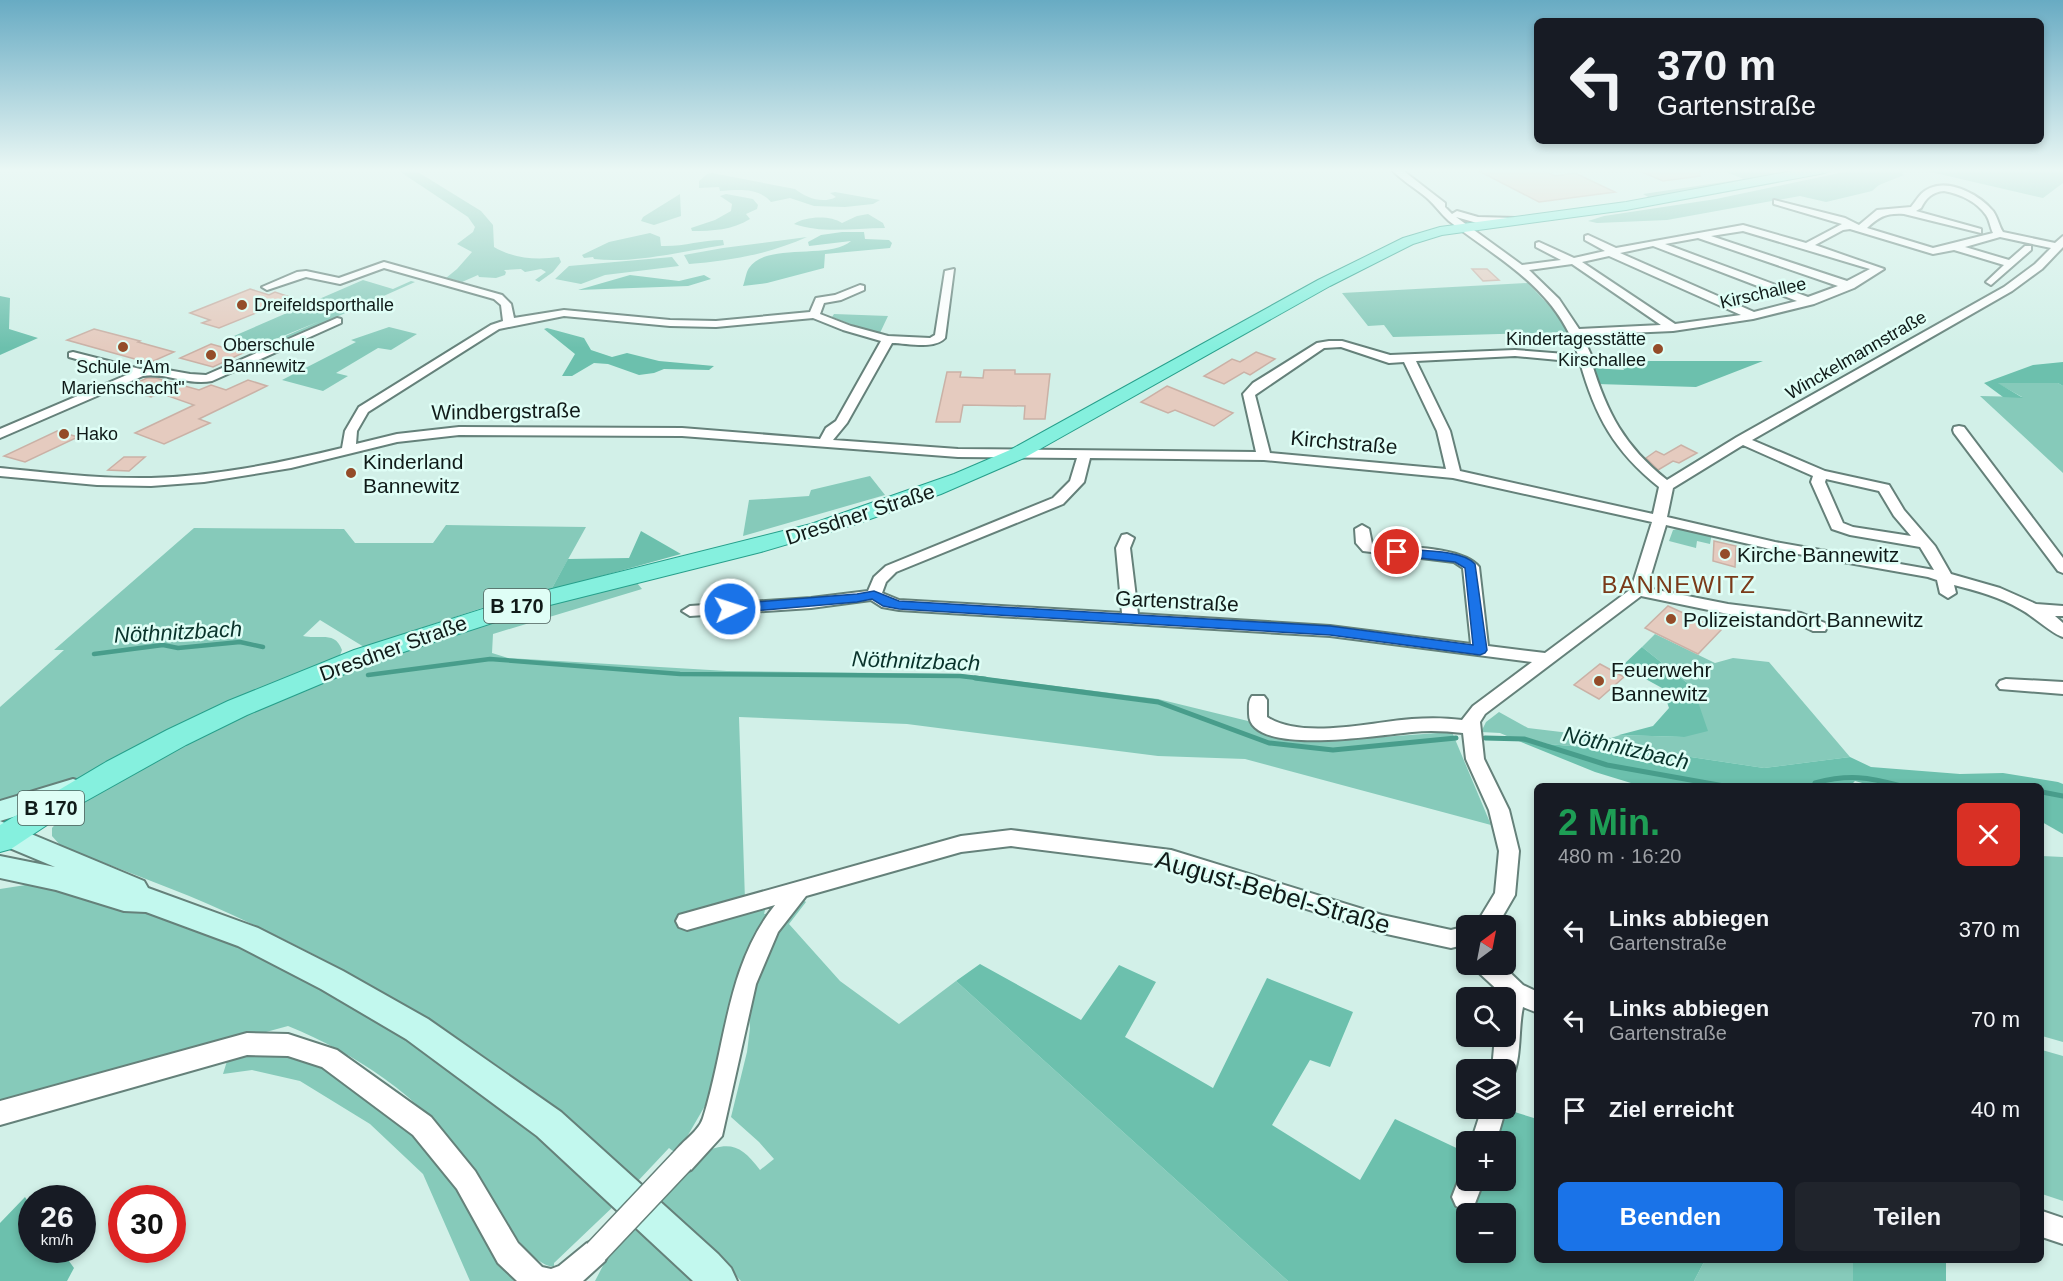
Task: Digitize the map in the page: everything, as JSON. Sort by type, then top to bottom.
[{"type":"main road","name":"B 170","points":[[1017,454],[1324,283],[1408,241],[1448,229]]},
{"type":"main road","name":"B 170","points":[[1398,246],[1451,229]]},
{"type":"main road","name":"Dresdner Straße","points":[[2,830],[252,701],[361,656],[495,612],[790,537],[930,492],[1017,454]]},
{"type":"main road","points":[[2,830],[133,888],[147,900]]},
{"type":"main road","points":[[0,867],[56,879],[124,899],[147,900],[248,937],[332,980],[417,1029],[549,1124],[718,1281]]},
{"type":"main road","points":[[0,877],[29,875]]},
{"type":"street","points":[[1472,229],[1550,296],[1574,332],[1587,359],[1596,396],[1615,436],[1636,463],[1666,486],[1660,519],[1638,591],[1479,710],[1471,721],[1475,759],[1499,810],[1509,851],[1505,895],[1492,915]]},
{"type":"street","points":[[1520,268],[1573,261],[1611,251],[1738,229]]},
{"type":"street","points":[[1746,229],[1807,246],[1838,229]]},
{"type":"street","points":[[1861,229],[1933,251],[2000,234],[1996,229]]},
{"type":"street","points":[[1970,229],[1978,231]]},
{"type":"street","name":"Winckelmannstraße","points":[[2000,234],[2060,243]]},
{"type":"street","points":[[1697,235],[1850,286]]},
{"type":"street","points":[[1588,238],[1611,251],[1754,317]]},
{"type":"street","points":[[1653,243],[1810,302]]},
{"type":"street","name":"Winckelmannstraße","points":[[1666,486],[1742,440],[2008,289],[2042,263],[2060,243]]},
{"type":"street","points":[[1539,245],[1573,261],[1674,328]]},
{"type":"street","name":"Kirschallee","points":[[1574,332],[1674,328],[1754,317],[1810,302],[1850,286],[1879,269],[1807,246]]},
{"type":"street","points":[[1954,247],[2011,264]]},
{"type":"street","points":[[1990,282],[2028,248]]},
{"type":"street","points":[[267,287],[297,275],[306,274],[332,281],[340,280],[384,265],[498,297],[506,304],[509,322]]},
{"type":"street","points":[[348,450],[351,431],[363,410],[495,327],[509,322],[564,313],[636,321],[707,324],[814,315],[848,328],[888,339],[937,340],[941,336],[950,271]]},
{"type":"street","points":[[814,315],[820,300],[837,298],[860,288]]},
{"type":"street","points":[[0,434],[140,373],[153,371],[195,380],[208,378],[337,321]]},
{"type":"street","points":[[824,444],[831,431],[841,423],[888,339]]},
{"type":"street","points":[[1264,456],[1249,394],[1257,386],[1321,345],[1342,344],[1389,359],[1408,360],[1515,353],[1587,359]]},
{"type":"street","points":[[73,355],[140,373]]},
{"type":"street","points":[[1408,360],[1444,437],[1453,464],[1452,474]]},
{"type":"street","name":"Windbergstraße","points":[[0,472],[97,481],[175,481],[249,472],[397,438],[459,430],[682,432],[909,451],[1017,454]]},
{"type":"street","points":[[1959,430],[2063,568]]},
{"type":"street","points":[[1742,440],[1821,474],[1884,488],[1898,512],[1937,557],[1946,585]]},
{"type":"street","name":"Kirchstraße","points":[[1017,454],[1264,456],[1452,474],[1946,585],[1994,591],[2032,609]]},
{"type":"street","points":[[874,595],[879,580],[891,569],[1058,501],[1077,482],[1084,456]]},
{"type":"street","points":[[1821,474],[1818,483],[1837,526],[1850,531],[1925,543]]},
{"type":"street","points":[[1362,529],[1363,543],[1368,548],[1457,558],[1471,567],[1480,650]]},
{"type":"street","points":[[1127,538],[1123,548],[1131,620]]},
{"type":"street","points":[[1638,591],[1728,609],[1802,618],[1819,627]]},
{"type":"street","name":"Gartenstraße","points":[[690,611],[822,602],[874,595],[888,603],[899,605],[1330,631],[1548,659]]},
{"type":"street","points":[[2032,609],[2063,611]]},
{"type":"street","points":[[2032,609],[2063,632]]},
{"type":"street","points":[[2006,685],[2063,688]]},
{"type":"street","points":[[1258,700],[1258,720],[1265,727],[1282,731],[1339,734],[1414,725],[1471,728]]},
{"type":"street","name":"August-Bebel-Straße","points":[[687,921],[961,844],[1011,838],[1172,858],[1382,924],[1451,939],[1456,938]]},
{"type":"street","points":[[554,1281],[565,1279],[596,1252],[713,1127],[745,984],[770,927],[798,891]]},
{"type":"street","points":[[1497,975],[1510,987]]},
{"type":"street","points":[[1516,992],[1534,1001]]},
{"type":"street","points":[[0,1113],[247,1044],[288,1046],[329,1058],[422,1126],[466,1180],[508,1253],[536,1280],[548,1281]]},
{"type":"street","points":[[2044,1225],[2063,1231]]},
{"type":"green space","points":[[474,229],[493,229],[494,247],[502,251],[526,258],[559,257],[561,262],[553,272],[539,282],[535,280],[546,272],[541,269],[525,272],[521,269],[504,270],[505,275],[496,278],[479,277],[478,275],[462,282],[446,278],[472,252],[457,244]]},
{"type":"green space","points":[[691,229],[723,229],[707,231],[692,231]]},
{"type":"green space","points":[[815,229],[862,229],[827,230]]},
{"type":"green space","points":[[864,232],[865,239],[889,240],[892,243],[890,248],[825,254],[824,268],[767,283],[743,286],[749,268],[757,260],[769,255],[841,247],[851,241],[809,246],[808,242],[821,235]]},
{"type":"green space","points":[[650,233],[660,237],[661,246],[723,240],[724,245],[626,260],[584,258],[582,255],[609,242]]},
{"type":"green space","points":[[807,237],[764,252],[719,261],[689,264],[684,255],[723,248]]},
{"type":"green space","points":[[672,257],[679,266],[605,275],[581,284],[555,279],[569,266]]},
{"type":"green space","points":[[630,275],[679,281],[704,275],[711,279],[688,286],[578,290]]},
{"type":"green space","points":[[363,280],[393,289],[411,281],[415,282],[269,347],[265,345],[320,321],[261,345],[234,336]]},
{"type":"green space","points":[[1528,283],[1556,313],[1568,332],[1393,337],[1384,325],[1368,326],[1342,293]]},
{"type":"green space","points":[[0,296],[10,298],[9,329],[38,338],[0,355]]},
{"type":"green space","points":[[834,314],[888,316],[879,335],[832,317]]},
{"type":"green space","points":[[389,327],[417,334],[391,350],[378,348],[336,373],[348,376],[323,391],[282,380],[356,342],[351,340]]},
{"type":"green space","points":[[544,329],[584,338],[591,350],[612,357],[627,353],[659,361],[714,366],[709,370],[664,369],[639,375],[608,364],[594,363],[572,376],[562,376],[575,354]]},
{"type":"green space","points":[[1619,361],[1763,361],[1696,387],[1597,384],[1594,368],[1624,370]]},
{"type":"green space","points":[[2063,362],[2063,386],[2058,383],[1998,383],[2023,398],[2003,397],[1984,383],[2033,365]]},
{"type":"green space","points":[[1997,383],[2058,383],[2063,386],[2063,473],[1980,396],[2022,397]]},
{"type":"green space","points":[[870,476],[885,495],[743,536],[749,500],[809,496],[811,490]]},
{"type":"green space","points":[[446,525],[586,527],[551,590],[482,608],[364,647],[320,620],[303,636],[326,637],[335,640],[342,650],[339,658],[62,786],[0,807],[0,707],[64,650],[54,650],[194,528],[344,529],[355,543],[433,543]]},
{"type":"green space","points":[[1681,528],[1712,533],[1710,544],[1697,541],[1696,548],[1669,541],[1673,530]]},
{"type":"green space","points":[[641,531],[681,554],[551,590],[568,559],[629,558]]},
{"type":"green space","points":[[637,583],[642,589],[493,634],[492,653],[508,658],[727,671],[960,674],[1158,699],[1248,721],[1266,735],[1354,739],[1452,732],[1491,825],[1245,759],[1158,756],[907,724],[739,717],[745,900],[766,906],[764,914],[771,913],[713,1092],[677,1154],[669,1148],[637,1182],[590,1138],[489,1059],[380,991],[266,931],[190,896],[60,845],[52,836],[52,828],[59,820],[86,800],[171,751],[297,690],[382,654],[548,604]]},
{"type":"green space","points":[[1655,634],[1715,663],[1733,658],[1769,662],[1850,757],[1764,768],[1684,756],[1548,744],[1523,737],[1521,742],[1500,733],[1481,732],[1486,722],[1499,712],[1528,728],[1611,738],[1620,735],[1684,737],[1686,682],[1642,647]]},
{"type":"green space","points":[[1642,647],[1686,682],[1698,702],[1708,731],[1684,737],[1619,735],[1653,726],[1669,708],[1662,688],[1622,666]]},
{"type":"green space","points":[[1523,737],[1548,744],[1684,756],[1764,768],[1850,757],[1871,767],[1960,774],[2003,773],[2058,782],[2063,784],[2063,834],[2044,823],[2044,783],[1862,783],[1855,781],[1853,783],[1631,783],[1595,772],[1521,742]]},
{"type":"green space","points":[[2044,856],[2063,857],[2063,1042],[2044,1037]]},
{"type":"green space","points":[[32,884],[92,894],[242,948],[293,973],[405,1037],[505,1108],[618,1202],[554,1263],[554,1267],[542,1263],[517,1238],[463,1156],[446,1135],[407,1096],[362,1063],[288,1026],[0,1104],[0,889]]},
{"type":"green space","points":[[800,898],[806,902],[789,924],[840,981],[899,1024],[956,981],[1288,1281],[741,1281],[661,1200],[704,1157],[702,1153],[712,1149],[728,1146],[735,1148],[747,1155],[760,1170],[774,1159],[731,1117],[747,1052],[749,1015],[766,949]]},
{"type":"green space","points":[[980,964],[1081,1020],[1119,965],[1156,982],[1125,1037],[1213,1088],[1267,978],[1353,1012],[1330,1067],[1310,1060],[1272,1125],[1360,1180],[1395,1119],[1456,1148],[1456,1191],[1516,1191],[1516,1131],[1495,1131],[1500,1119],[1516,1119],[1516,1112],[1534,1118],[1534,1263],[1703,1263],[1694,1281],[1288,1281],[956,981]]},
{"type":"green space","points":[[2044,1051],[2063,1056],[2063,1201],[2044,1195]]},
{"type":"green space","points":[[289,1052],[341,1073],[433,1150],[521,1281],[470,1281],[423,1174],[370,1124],[300,1081],[252,1070],[223,1074],[227,1061],[244,1055]]},
{"type":"green space","points":[[18,1204],[18,1263],[70,1263],[74,1268],[67,1281],[0,1281],[0,1223]]},
{"type":"green space","points":[[638,1224],[693,1281],[595,1281],[608,1256]]},
{"type":"green space","points":[[1703,1263],[1853,1263],[1853,1281],[1694,1281]]},
{"type":"green space","points":[[1853,1263],[1946,1263],[1946,1281],[1853,1281]]},
{"type":"building","points":[[1472,269],[1487,269],[1499,280],[1483,281]]},
{"type":"building","name":"Dreifeldsporthalle","points":[[250,289],[269,295],[275,292],[293,298],[219,328],[202,323],[210,320],[190,313]]},
{"type":"building","name":"Schule \"Am Marienschacht\"","points":[[94,329],[174,352],[149,363],[67,340]]},
{"type":"building","name":"Oberschule Bannewitz","points":[[211,344],[243,353],[213,367],[180,358]]},
{"type":"building","points":[[1256,352],[1275,359],[1250,375],[1244,372],[1224,384],[1204,376],[1232,359],[1240,362]]},
{"type":"building","points":[[984,370],[1015,370],[1015,374],[1050,374],[1045,419],[1024,419],[1025,406],[963,405],[960,422],[936,422],[947,372],[961,372],[960,377],[983,378]]},
{"type":"building","points":[[147,378],[156,378],[199,390],[211,385],[226,390],[248,380],[267,386],[199,419],[210,423],[164,444],[135,433],[194,405],[160,393],[151,397],[123,389]]},
{"type":"building","points":[[1167,386],[1233,413],[1214,426],[1175,410],[1168,413],[1141,402]]},
{"type":"building","points":[[57,431],[78,437],[25,462],[4,456]]},
{"type":"building","points":[[1681,445],[1697,453],[1679,463],[1673,461],[1658,470],[1646,458],[1656,451],[1664,455]]},
{"type":"building","points":[[124,457],[145,457],[129,471],[108,470]]},
{"type":"building","name":"Kirche Bannewitz","points":[[1714,541],[1736,546],[1735,567],[1713,561]]},
{"type":"building","points":[[1668,606],[1721,630],[1698,654],[1645,628]]},
{"type":"building","name":"Feuerwehr Bannewitz","points":[[1600,664],[1624,677],[1599,699],[1574,685]]},
{"type":"waterway","name":"Nöthnitzbach","points":[[94,654],[163,645],[178,648],[240,642],[263,647]]},
{"type":"waterway","name":"Nöthnitzbach","points":[[368,675],[490,659],[680,674],[960,676],[986,679]]},
{"type":"waterway","name":"Nöthnitzbach","points":[[975,678],[1158,702],[1269,743],[1333,750],[1456,738]]},
{"type":"waterway","name":"Nöthnitzbach","points":[[1485,738],[1524,739],[1607,765],[1707,783]]},
{"type":"waterway","name":"Nöthnitzbach","points":[[1815,783],[1848,778],[1890,783]]},
{"type":"waterway","name":"Nöthnitzbach","points":[[2044,792],[2063,796]]},
{"type":"place","name":"Dreifeldsporthalle","points":[[242,305]]},
{"type":"place","name":"Schule \"Am Marienschacht\"","points":[[123,347]]},
{"type":"place","name":"Kindertagesstätte Kirschallee","points":[[1658,349]]},
{"type":"place","name":"Oberschule Bannewitz","points":[[211,355]]},
{"type":"place","name":"Hako","points":[[64,434]]},
{"type":"place","name":"Kinderland Bannewitz","points":[[351,473]]},
{"type":"place","name":"Kirche Bannewitz","points":[[1725,554]]},
{"type":"place","name":"Polizeistandort Bannewitz","points":[[1671,619]]},
{"type":"place","name":"Feuerwehr Bannewitz","points":[[1599,681]]},
{"type":"district","name":"BANNEWITZ","points":[[1679,584]]},
{"type":"route","points":[[730,609],[811,603],[874,595],[888,603],[899,605],[1330,631],[1480,650],[1471,567],[1457,558],[1397,552]]}]
